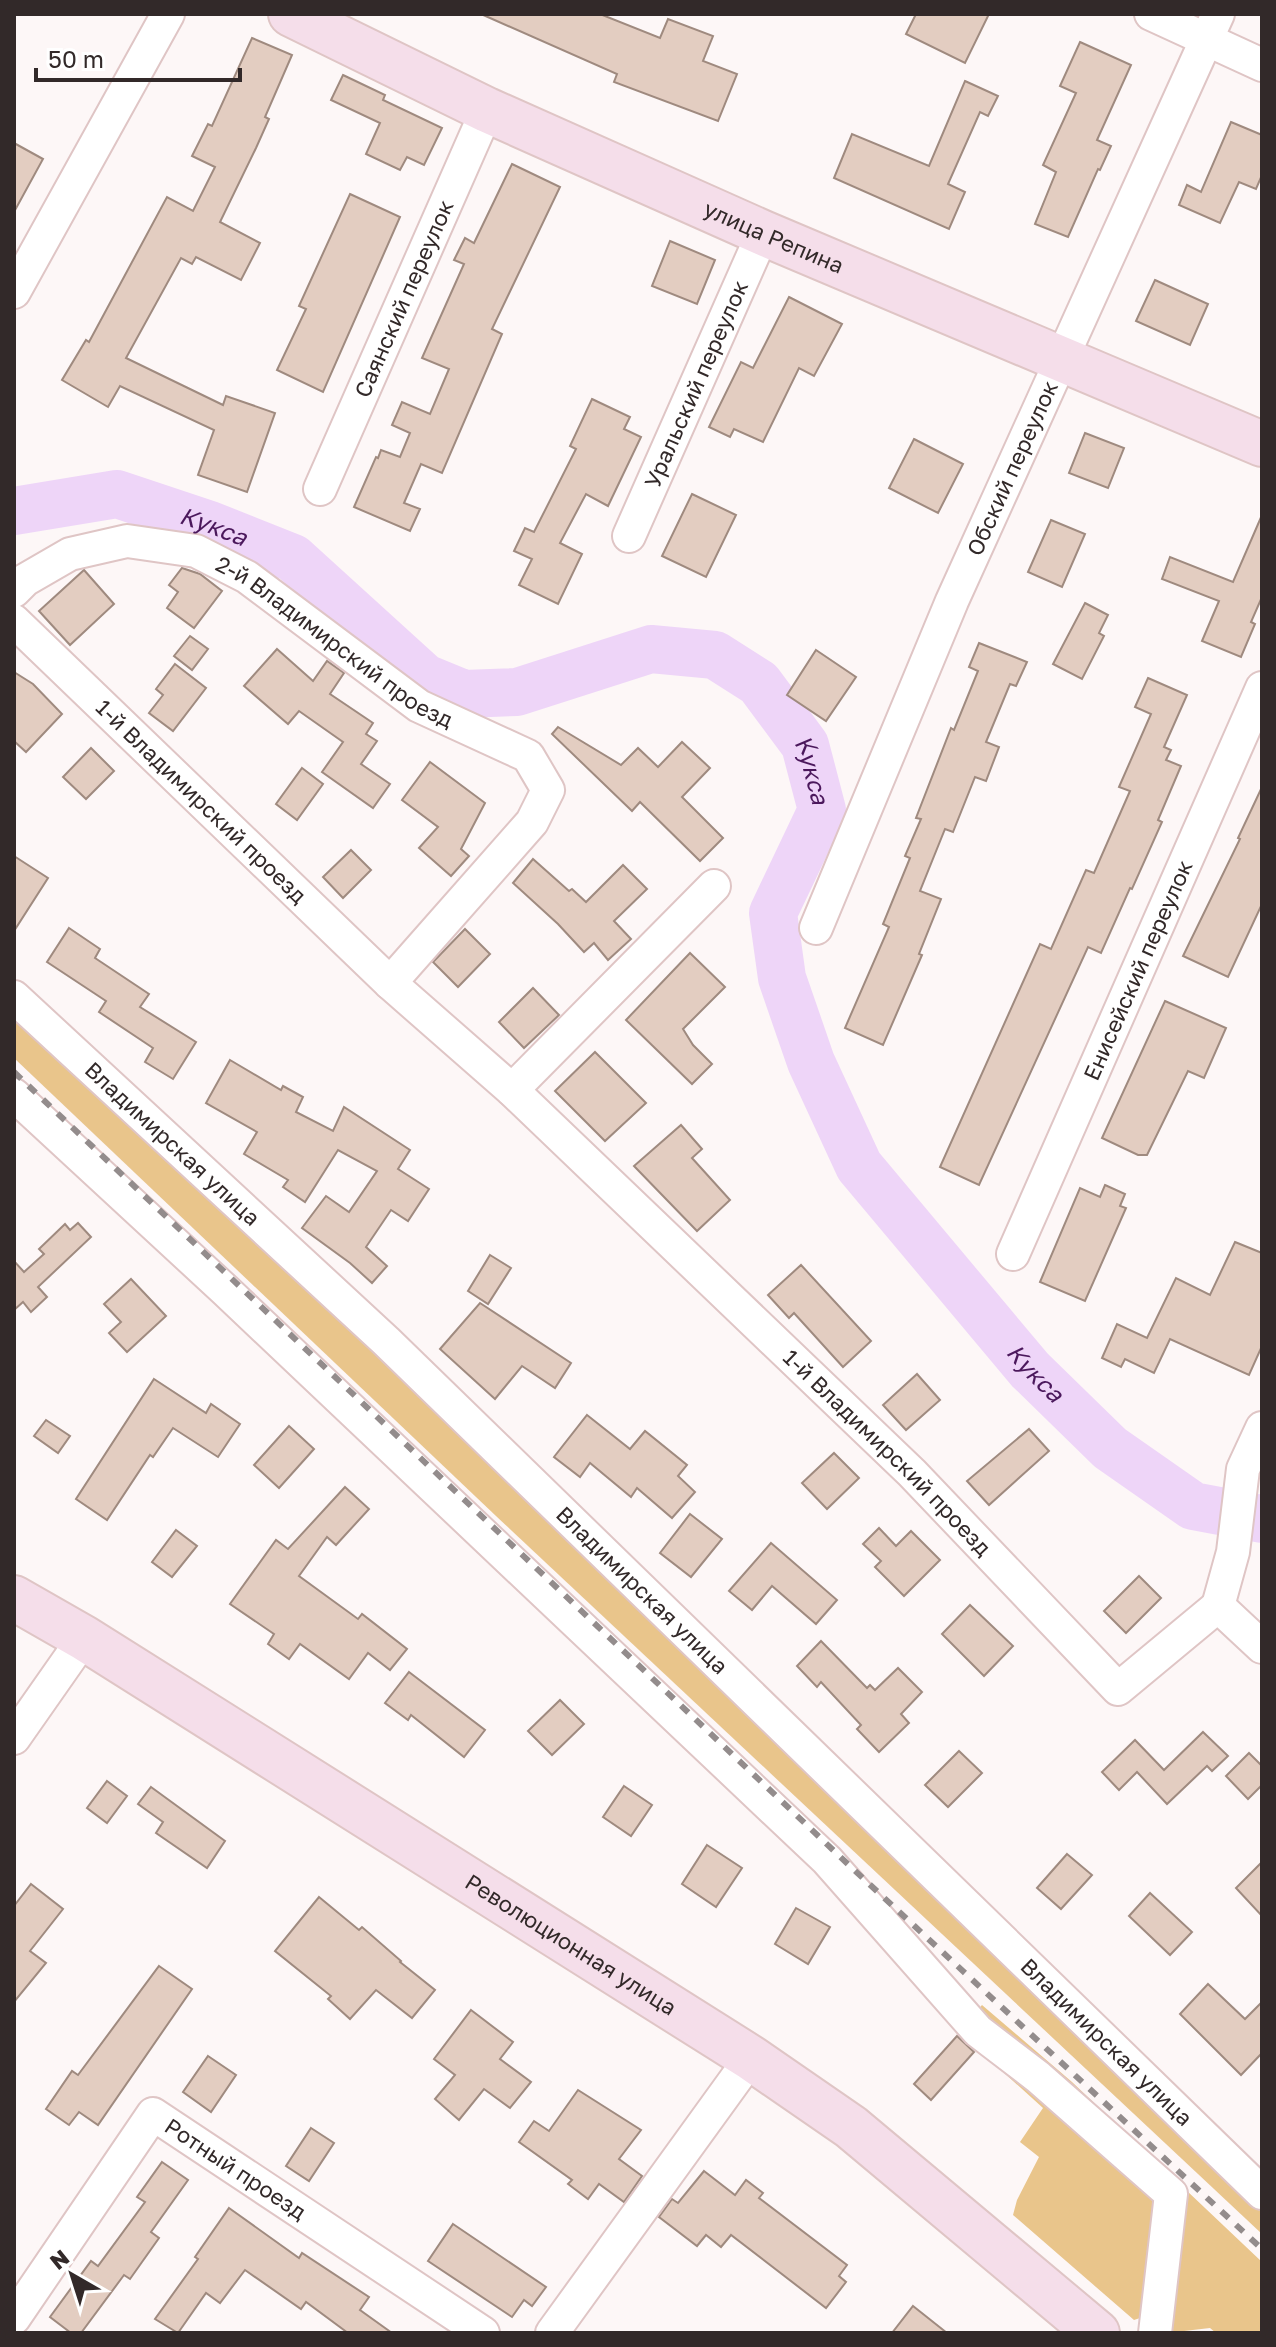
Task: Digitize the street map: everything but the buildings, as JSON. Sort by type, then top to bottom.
[{"type":"street","points":[[14,292],[168,14]]},
{"type":"street","name":"улица Репина","points":[[291,14],[487,110],[763,233],[1262,444]]},
{"type":"street","points":[[1151,14],[1212,27],[1262,65]]},
{"type":"street","name":"Обский переулок","points":[[816,928],[952,601],[1212,27]]},
{"type":"street","name":"Саянский переулок","points":[[320,489],[487,110]]},
{"type":"street","name":"Уральский переулок","points":[[629,536],[763,233]]},
{"type":"street","name":"2-й Владимирский проезд","points":[[14,591],[25,580],[70,554],[127,541],[196,551],[247,577],[419,706],[528,756],[548,790],[532,822],[390,983]]},
{"type":"street","name":"1-й Владимирский проезд","points":[[14,621],[390,983],[512,1090],[912,1473],[1118,1689],[1218,1606]]},
{"type":"street","name":"Енисейский переулок","points":[[1013,1254],[1262,688]]},
{"type":"street","points":[[512,1090],[714,886]]},
{"type":"street","name":"Владимирская улица","points":[[14,997],[386,1341],[1262,2193]]},
{"type":"street","points":[[14,1095],[225,1290],[827,1860],[978,2031],[1038,2077],[1171,2194],[1155,2333]]},
{"type":"street","points":[[1262,1428],[1243,1469],[1233,1552],[1218,1606],[1262,1647]]},
{"type":"street","name":"Революционная улица","points":[[14,1598],[84,1638],[751,2058],[851,2127],[1097,2333]]},
{"type":"street","points":[[14,1738],[84,1638]]},
{"type":"street","points":[[552,2333],[751,2058]]},
{"type":"street","name":"Ротный проезд","points":[[29,2333],[14,2320],[153,2114],[483,2333]]},
{"type":"shaded area","points":[[14,1009],[341,1311],[1262,2203],[1262,2234],[496,1516],[14,1058]]},
{"type":"shaded area","points":[[982,2005],[1072,2082],[1262,2262],[1262,2333],[1216,2333],[1210,2328],[1167,2333],[1177,2194],[975,2013]]},
{"type":"shaded area","points":[[960,2033],[1166,2197],[1149,2315],[1134,2320],[1013,2215],[1017,2200],[1039,2157],[1020,2142],[1043,2108]]},
{"type":"waterway","name":"Кукса","points":[[14,511],[117,494],[210,525],[293,558],[425,678],[464,694],[517,692],[651,649],[715,655],[759,683],[805,745],[822,810],[773,913],[782,978],[811,1062],[859,1166],[1030,1370],[1110,1448],[1193,1506],[1262,1519]]},
{"type":"railway","points":[[14,1072],[852,1868],[1262,2249]]}]
